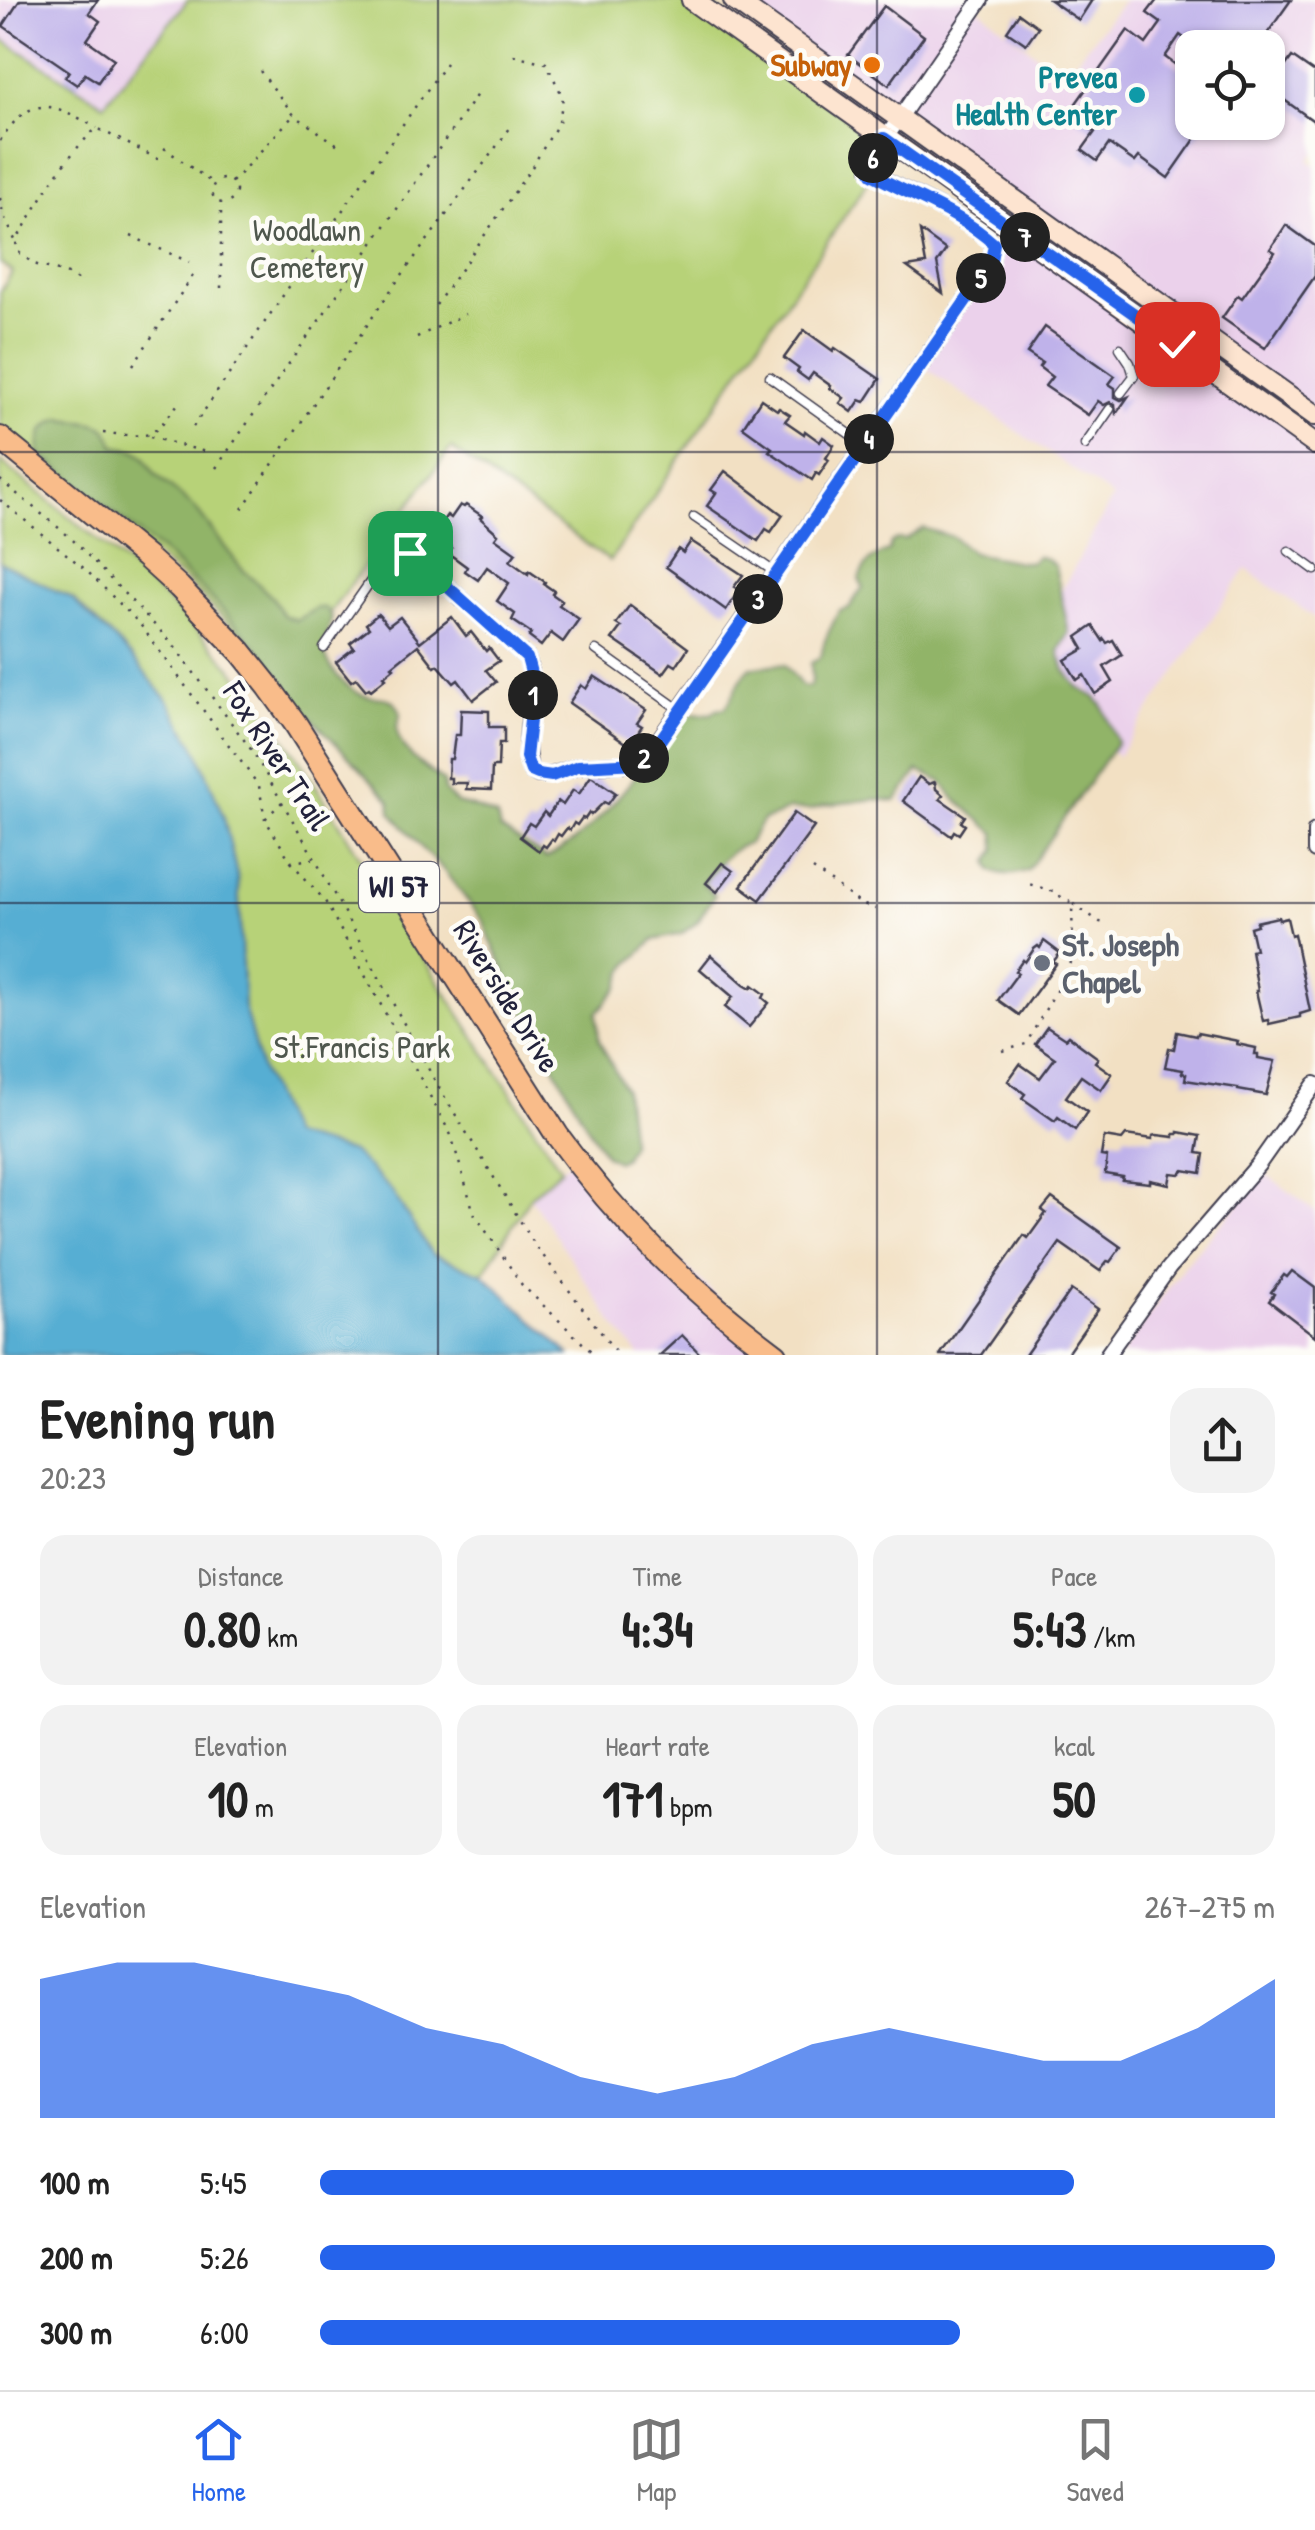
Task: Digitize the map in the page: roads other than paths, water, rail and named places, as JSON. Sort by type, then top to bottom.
[{"type":"main road","points":[[692,0],[1315,444]]},
{"type":"main road","points":[[734,0],[1315,415]]},
{"type":"main road","name":"Riverside Drive","points":[[0,438],[146,557],[241,652],[295,723],[584,1171],[631,1228],[673,1270],[776,1355]]},
{"type":"street","points":[[398,542],[527,658],[534,684],[526,757],[531,771],[552,776],[578,766],[639,763],[652,752],[990,266],[994,244],[949,212],[872,174],[870,169],[884,138],[981,0]]},
{"type":"street","points":[[1315,831],[1315,851]]},
{"type":"street","points":[[1107,1355],[1162,1277],[1247,1178],[1315,1084]]},
{"type":"lane","points":[[1120,348],[1134,376],[1122,393]]},
{"type":"lane","points":[[770,377],[865,446]]},
{"type":"lane","points":[[1084,445],[1110,409]]},
{"type":"lane","points":[[694,516],[776,573]]},
{"type":"lane","points":[[324,648],[398,542]]},
{"type":"lane","points":[[1289,551],[1315,570]]},
{"type":"lane","points":[[596,650],[680,710]]},
{"type":"water","points":[[0,562],[72,599],[131,656],[169,702],[198,752],[224,818],[238,880],[244,1007],[261,1069],[291,1136],[352,1152],[390,1189],[432,1254],[483,1274],[570,1355],[0,1355]]},
{"type":"place","name":"Subway","points":[[872,65]]},
{"type":"place","name":"Prevea Health Center","points":[[1137,95]]},
{"type":"place","name":"St. Joseph Chapel","points":[[1042,963]]},
{"type":"park label","name":"Woodlawn Cemetery","points":[[307,248]]},
{"type":"park label","name":"St.Francis Park","points":[[362,1047]]}]
